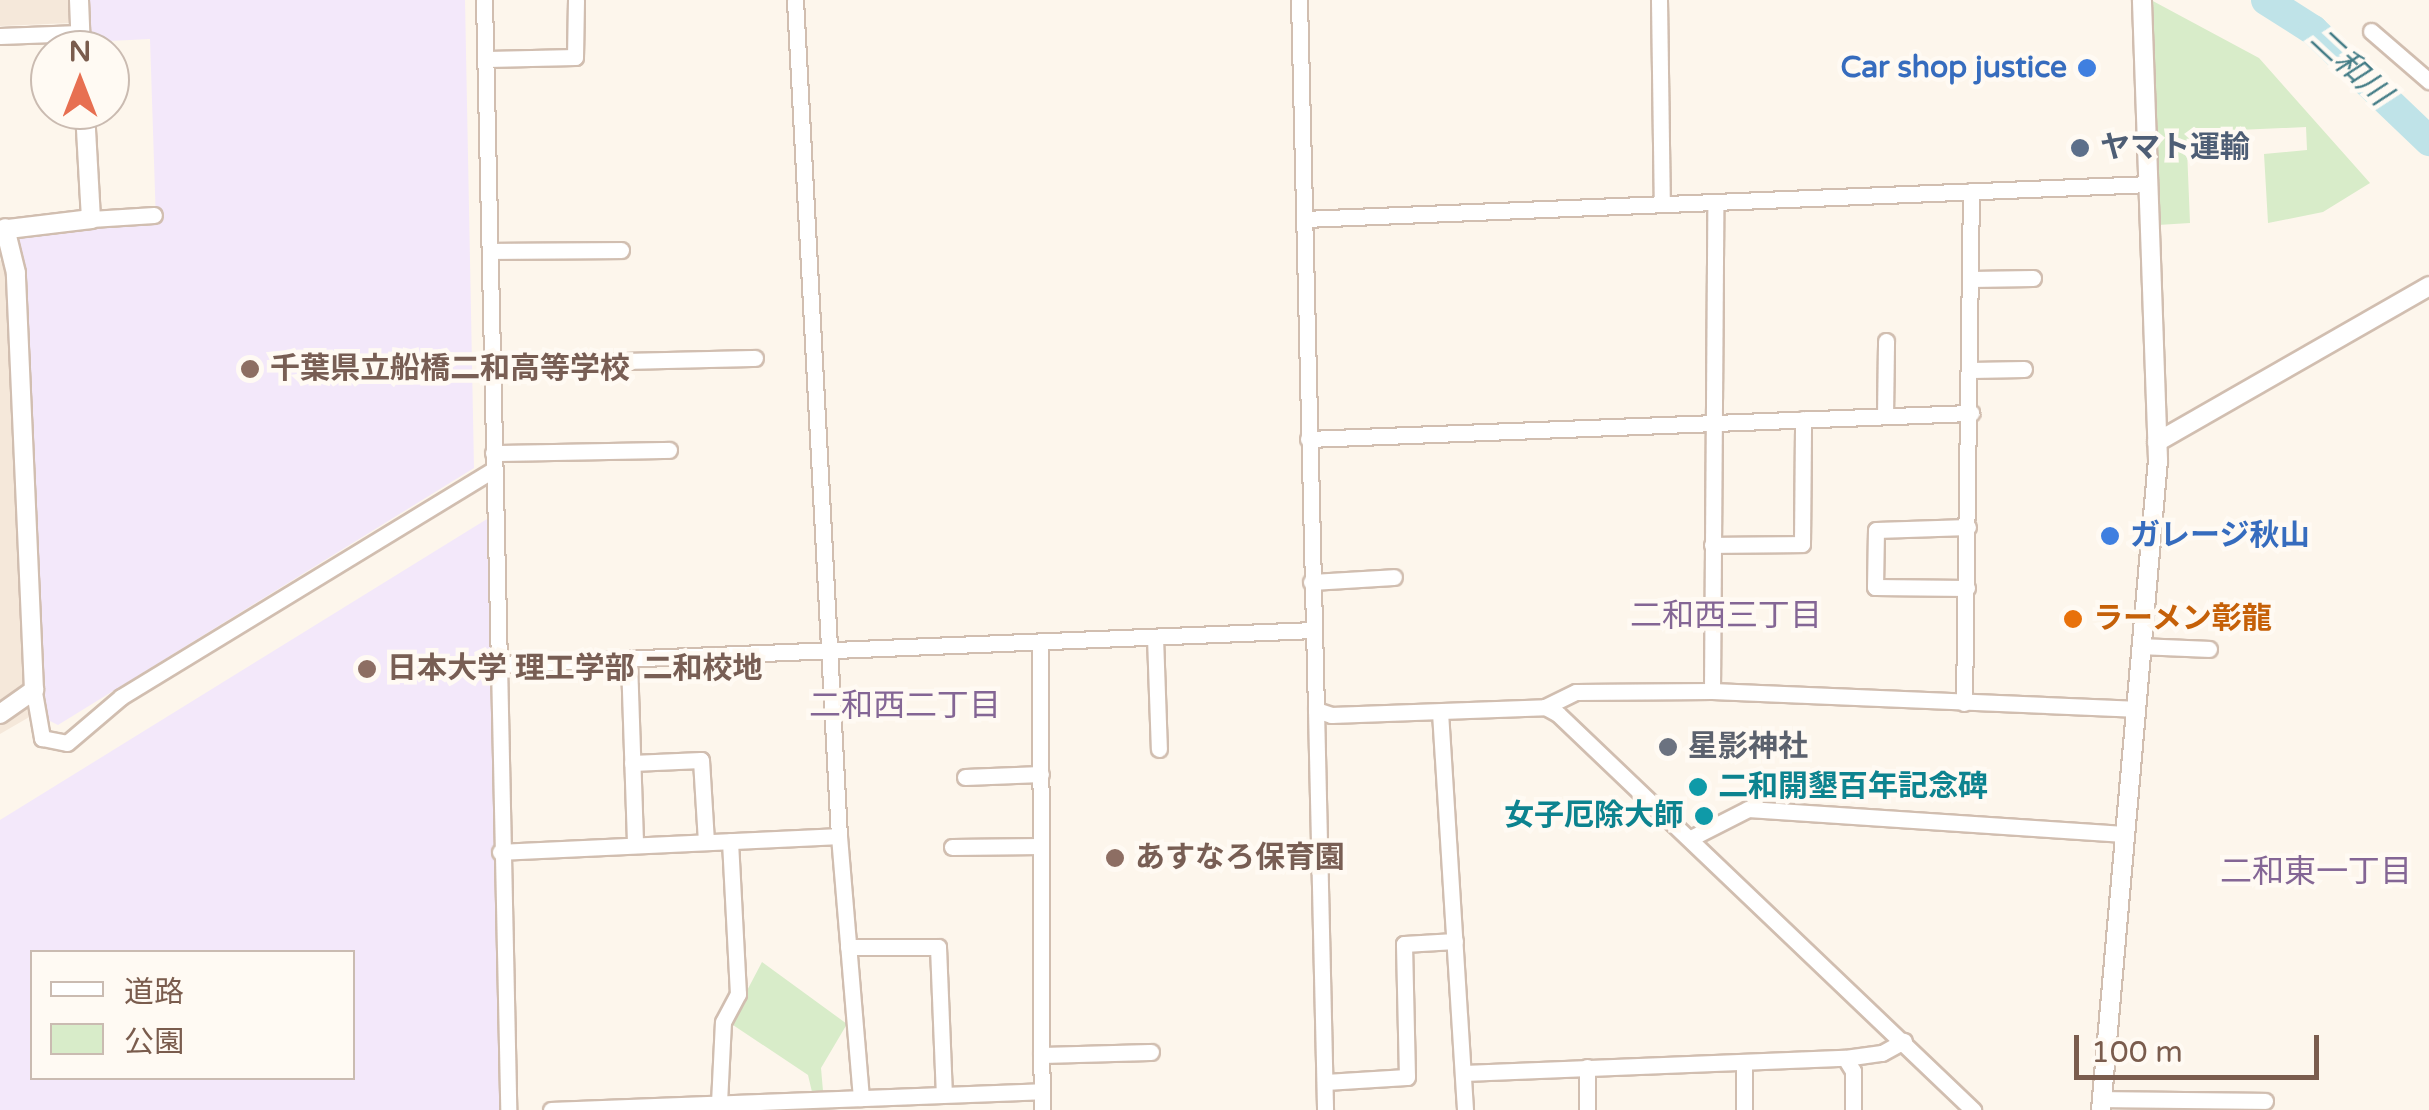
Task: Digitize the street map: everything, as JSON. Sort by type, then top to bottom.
[{"type":"street","points":[[79,0],[80,30]]},
{"type":"street","points":[[484,0],[508,1110]]},
{"type":"street","points":[[487,59],[576,57],[576,0]]},
{"type":"street","points":[[795,0],[839,836],[861,1098]]},
{"type":"street","points":[[1299,0],[1326,1110]]},
{"type":"street","points":[[1660,0],[1662,204]]},
{"type":"street","points":[[2142,0],[2157,442],[2102,1104],[2265,1102]]},
{"type":"street","points":[[2371,31],[2429,81]]},
{"type":"street","points":[[0,36],[30,38]]},
{"type":"street","points":[[86,130],[92,219]]},
{"type":"street","points":[[1304,219],[2148,184]]},
{"type":"street","points":[[1964,703],[1971,412],[1971,192]]},
{"type":"street","points":[[1712,691],[1714,202]]},
{"type":"street","points":[[154,214],[2,229],[16,273],[34,692],[42,738],[68,743],[121,697],[493,470]]},
{"type":"street","points":[[490,251],[621,250]]},
{"type":"street","points":[[1971,279],[2034,278]]},
{"type":"street","points":[[2157,442],[2429,286]]},
{"type":"street","points":[[1885,416],[1886,340]]},
{"type":"street","points":[[492,364],[755,358]]},
{"type":"street","points":[[1971,370],[2024,369]]},
{"type":"street","points":[[1308,439],[1971,412]]},
{"type":"street","points":[[1712,545],[1802,544],[1803,419]]},
{"type":"street","points":[[493,453],[669,450]]},
{"type":"street","points":[[1967,588],[1875,588],[1876,530],[1968,527]]},
{"type":"street","points":[[1311,582],[1394,578]]},
{"type":"street","points":[[499,664],[1312,630]]},
{"type":"street","points":[[1155,637],[1160,748]]},
{"type":"street","points":[[1040,642],[1042,1110]]},
{"type":"street","points":[[2140,646],[2209,648]]},
{"type":"street","points":[[629,661],[634,845]]},
{"type":"street","points":[[1316,710],[1440,712],[1544,707],[1576,692],[1712,691],[2134,710]]},
{"type":"street","points":[[0,714],[34,692]]},
{"type":"street","points":[[1544,707],[1691,838],[1973,1110]]},
{"type":"street","points":[[1440,712],[1465,1110]]},
{"type":"street","points":[[632,764],[701,760],[706,842]]},
{"type":"street","points":[[966,777],[1040,774]]},
{"type":"street","points":[[1691,838],[1748,808],[2124,834]]},
{"type":"street","points":[[500,852],[839,836]]},
{"type":"street","points":[[718,1103],[723,1022],[738,994],[730,841]]},
{"type":"street","points":[[952,847],[1041,846]]},
{"type":"street","points":[[1325,1082],[1407,1077],[1404,944],[1455,941]]},
{"type":"street","points":[[848,947],[938,947],[944,1094]]},
{"type":"street","points":[[1464,1074],[1846,1058],[1882,1053],[1904,1041]]},
{"type":"street","points":[[1041,1055],[1152,1052]]},
{"type":"street","points":[[1846,1058],[1853,1071],[1853,1110]]},
{"type":"street","points":[[1744,1062],[1744,1110]]},
{"type":"street","points":[[1587,1067],[1588,1110]]},
{"type":"street","points":[[551,1110],[861,1098],[894,1103],[944,1094],[1041,1090]]},
{"type":"shaded area","points":[[0,0],[69,0],[71,23],[0,26]]},
{"type":"shaded area","name":"千葉県立船橋二和高等学校","points":[[87,0],[465,0],[474,468],[58,725],[46,719],[18,239],[22,232],[156,223],[150,39],[130,40],[130,30],[88,30]]},
{"type":"shaded area","points":[[0,260],[9,265],[31,716],[0,734]]},
{"type":"shaded area","name":"日本大学 理工学部 二和校地","points":[[487,519],[503,1110],[0,1110],[0,820]]},
{"type":"green space","points":[[2151,0],[2259,58],[2370,183],[2323,212],[2268,223],[2264,154],[2307,150],[2306,127],[2238,130],[2239,146],[2187,149],[2190,223],[2158,225]]},
{"type":"green space","points":[[762,962],[847,1024],[821,1068],[823,1091],[812,1092],[808,1075],[730,1023]]},
{"type":"waterway","name":"二和川","points":[[2266,0],[2313,30],[2429,141]]},
{"type":"place","name":"Car shop justice","points":[[2087,68]]},
{"type":"place","name":"ヤマト運輸","points":[[2080,148]]},
{"type":"place","name":"千葉県立船橋二和高等学校","points":[[250,369]]},
{"type":"place","name":"ガレージ秋山","points":[[2110,536]]},
{"type":"place","name":"ラーメン彰龍","points":[[2073,619]]},
{"type":"place","name":"日本大学 理工学部 二和校地","points":[[367,669]]},
{"type":"place","name":"星影神社","points":[[1668,747]]},
{"type":"place","name":"二和開墾百年記念碑","points":[[1698,787]]},
{"type":"place","name":"女子厄除大師","points":[[1704,816]]},
{"type":"place","name":"あすなろ保育園","points":[[1115,858]]},
{"type":"district","name":"二和西三丁目","points":[[1726,616]]},
{"type":"district","name":"二和西二丁目","points":[[905,706]]},
{"type":"district","name":"二和東一丁目","points":[[2316,872]]}]
